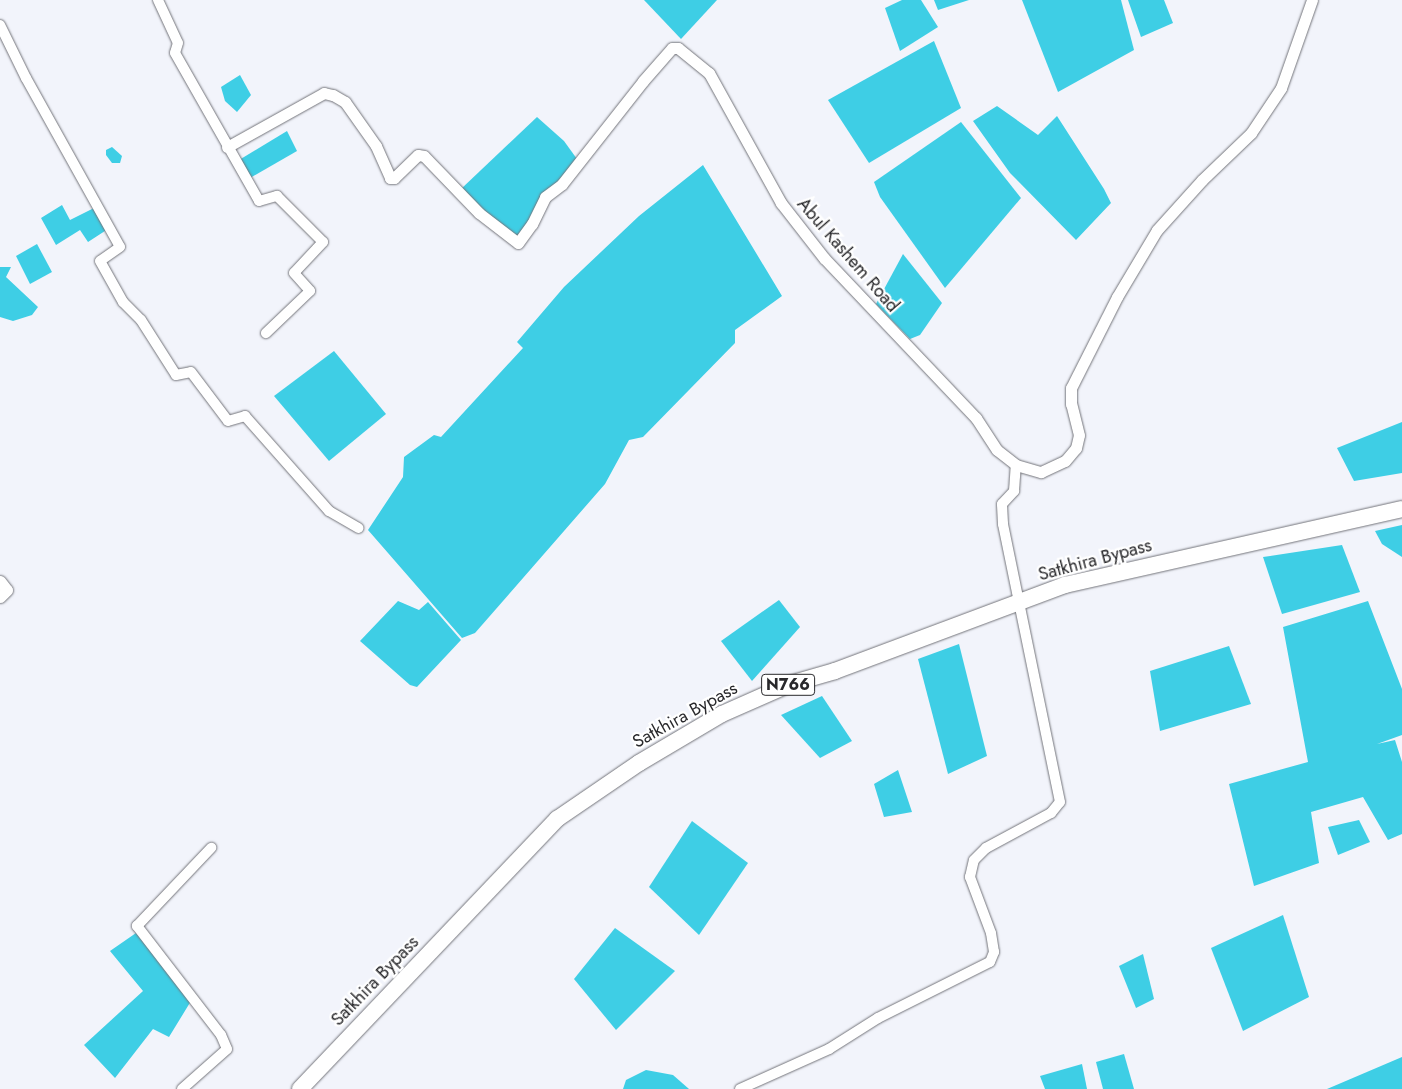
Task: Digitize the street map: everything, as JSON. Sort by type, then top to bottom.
[{"type":"highway","name":"Satkhira Bypass","points":[[300,1089],[557,819],[639,763],[722,714],[790,684],[1065,585],[1105,574],[1402,509]]},
{"type":"street","points":[[158,0],[178,43],[175,52],[259,201],[277,196],[323,242],[294,273],[310,291],[266,333]]},
{"type":"street","name":"Abul Kashem Road","points":[[227,147],[324,93],[333,95],[345,102],[371,139],[390,178],[394,178],[418,155],[424,156],[479,213],[518,243],[532,224],[545,197],[562,184],[643,81],[672,48],[678,48],[709,73],[781,203],[824,258],[976,418],[997,450],[1016,464],[1041,472],[1065,461],[1076,448],[1079,435],[1071,404],[1072,388],[1079,369],[1157,230],[1202,180],[1251,133],[1281,88],[1312,0]]},
{"type":"street","points":[[0,25],[3,38],[120,247],[100,261],[123,302],[141,320],[176,374],[191,372],[228,422],[245,416],[329,511],[358,528]]},
{"type":"street","points":[[740,1089],[829,1049],[878,1018],[990,962],[994,952],[991,933],[970,877],[974,860],[986,848],[1051,814],[1060,802],[1019,603],[1002,504],[1014,491],[1016,464]]},
{"type":"street","points":[[0,581],[8,590],[0,597]]},
{"type":"street","points":[[182,1089],[227,1049],[221,1035],[137,926],[211,848]]},
{"type":"water","points":[[644,0],[717,0],[681,39]]},
{"type":"water","points":[[902,0],[921,0],[938,27],[900,51],[885,8]]},
{"type":"water","points":[[934,0],[969,0],[938,10]]},
{"type":"water","points":[[1022,0],[1121,0],[1134,50],[1058,92]]},
{"type":"water","points":[[1128,0],[1164,0],[1173,23],[1141,37]]},
{"type":"water","points":[[934,41],[961,108],[869,163],[828,100]]},
{"type":"water","points":[[240,75],[251,95],[237,112],[225,101],[221,87]]},
{"type":"water","points":[[997,106],[1038,135],[1057,116],[1104,189],[1111,203],[1076,240],[1010,173],[973,121]]},
{"type":"water","points":[[537,117],[564,141],[577,159],[515,239],[461,189]]},
{"type":"water","points":[[961,122],[1021,198],[945,288],[880,197],[874,182]]},
{"type":"water","points":[[287,131],[297,151],[250,178],[239,160]]},
{"type":"water","points":[[112,147],[122,156],[120,163],[112,163],[106,155],[106,150]]},
{"type":"water","points":[[703,165],[782,296],[735,330],[735,343],[643,437],[629,440],[605,484],[475,633],[462,638],[368,530],[403,477],[404,457],[434,435],[441,437],[523,348],[517,342],[564,287],[639,216]]},
{"type":"water","points":[[62,205],[70,220],[94,208],[108,229],[88,242],[80,230],[56,245],[41,218]]},
{"type":"water","points":[[37,244],[52,272],[30,284],[16,256]]},
{"type":"water","points":[[903,254],[942,303],[920,335],[910,339],[876,304]]},
{"type":"water","points":[[0,267],[11,267],[6,277],[38,307],[32,315],[13,321],[0,317]]},
{"type":"water","points":[[334,351],[386,414],[329,461],[274,396]]},
{"type":"water","points":[[1402,422],[1402,473],[1354,481],[1337,448]]},
{"type":"water","points":[[1402,525],[1402,557],[1382,544],[1375,531]]},
{"type":"water","points":[[1342,545],[1360,592],[1282,614],[1263,557]]},
{"type":"water","points":[[779,600],[800,627],[752,681],[721,641]]},
{"type":"water","points":[[398,601],[419,610],[428,602],[461,640],[417,687],[410,685],[360,641]]},
{"type":"water","points":[[1368,601],[1402,689],[1402,735],[1377,744],[1395,740],[1402,762],[1402,834],[1388,840],[1363,797],[1311,812],[1319,863],[1254,886],[1229,784],[1308,762],[1283,627]]},
{"type":"water","points":[[959,644],[987,756],[948,774],[918,659]]},
{"type":"water","points":[[1229,646],[1251,704],[1160,731],[1150,671]]},
{"type":"water","points":[[822,696],[852,741],[820,758],[781,715]]},
{"type":"water","points":[[898,770],[912,812],[884,817],[874,784]]},
{"type":"water","points":[[1359,820],[1370,842],[1338,855],[1328,827]]},
{"type":"water","points":[[692,821],[748,863],[699,935],[649,887]]},
{"type":"water","points":[[1283,915],[1309,997],[1243,1031],[1211,948]]},
{"type":"water","points":[[615,928],[675,971],[616,1030],[574,979]]},
{"type":"water","points":[[136,933],[191,1001],[169,1037],[153,1029],[115,1078],[84,1045],[143,991],[110,951]]},
{"type":"water","points":[[1143,954],[1154,999],[1136,1008],[1119,966]]},
{"type":"water","points":[[1124,1054],[1134,1089],[1103,1089],[1096,1062]]},
{"type":"water","points":[[1402,1057],[1402,1089],[1327,1089]]},
{"type":"water","points":[[1082,1064],[1087,1089],[1045,1089],[1040,1076]]},
{"type":"water","points":[[646,1070],[673,1075],[689,1089],[623,1089],[626,1080]]}]
